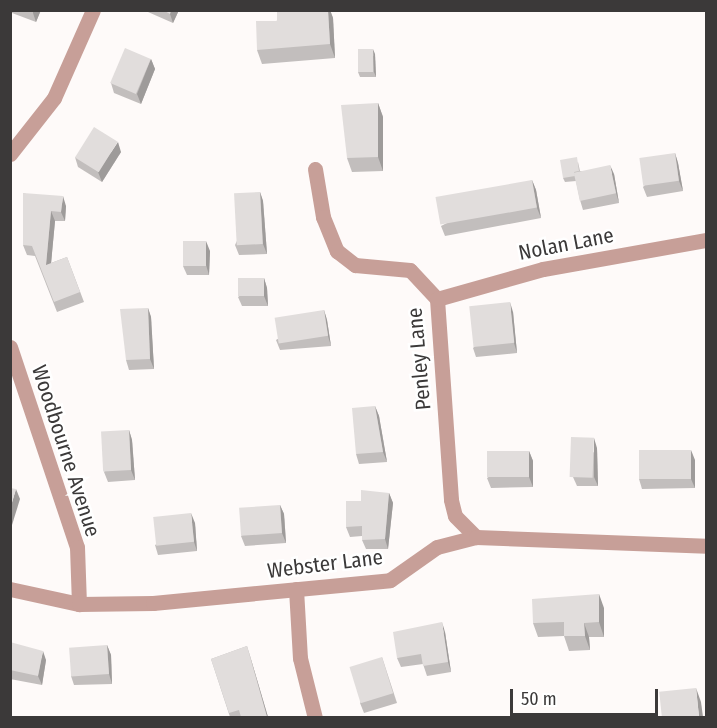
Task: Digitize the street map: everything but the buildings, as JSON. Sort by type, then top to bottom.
[{"type":"street","points":[[10,154],[54,98],[93,10]]},
{"type":"street","name":"Penley Lane","points":[[315,169],[323,218],[337,251],[356,266],[410,270],[437,299],[451,500],[455,516],[476,537]]},
{"type":"street","name":"Nolan Lane","points":[[437,299],[543,269],[706,240]]},
{"type":"street","name":"Woodbourne Avenue","points":[[10,347],[77,547],[79,604]]},
{"type":"street","name":"Webster Lane","points":[[10,589],[79,604],[296,590],[390,580],[437,547],[476,537],[706,546]]},
{"type":"street","points":[[296,590],[300,658],[315,717]]}]
